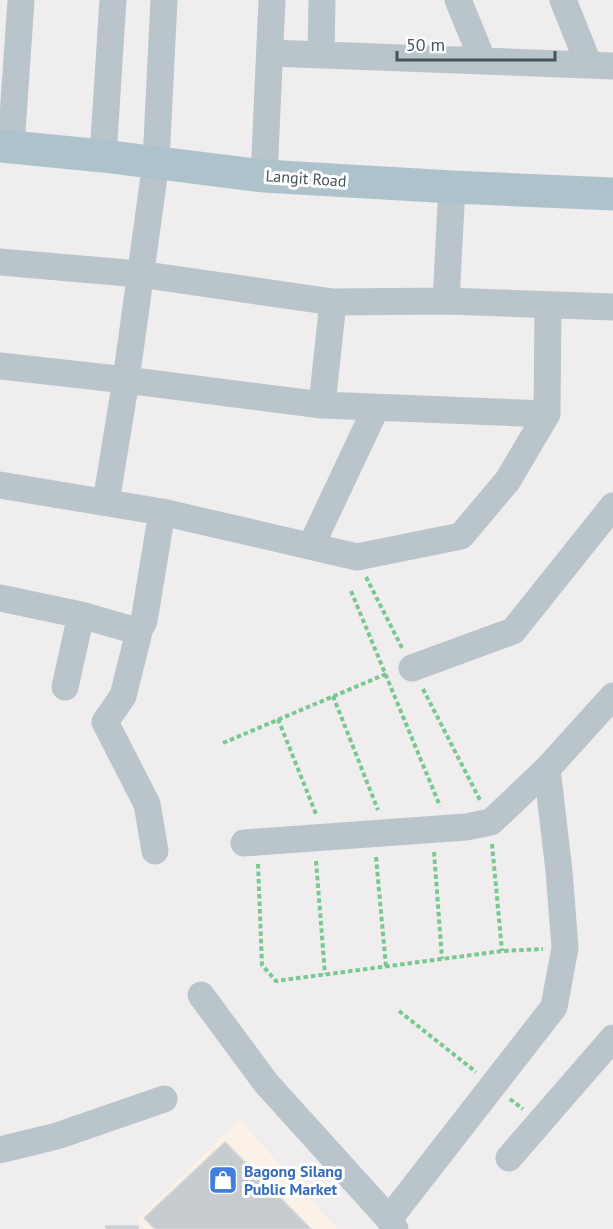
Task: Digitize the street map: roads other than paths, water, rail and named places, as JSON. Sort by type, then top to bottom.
[{"type":"main road","name":"Langit Road","points":[[6,146],[264,176],[613,194]]},
{"type":"street","points":[[6,146],[21,0]]},
{"type":"street","points":[[103,156],[113,0]]},
{"type":"street","points":[[106,502],[126,380],[156,162],[164,0]]},
{"type":"street","points":[[264,176],[273,0]]},
{"type":"street","points":[[321,55],[322,0]]},
{"type":"street","points":[[458,0],[483,61]]},
{"type":"street","points":[[563,0],[601,65]]},
{"type":"street","points":[[270,53],[601,65]]},
{"type":"street","points":[[446,301],[452,187]]},
{"type":"street","points":[[0,262],[140,274],[333,302],[446,301],[613,307]]},
{"type":"street","points":[[322,405],[333,302]]},
{"type":"street","points":[[0,485],[162,512],[357,557],[461,536],[508,480],[547,414],[548,305]]},
{"type":"street","points":[[0,366],[322,405],[547,414]]},
{"type":"street","points":[[311,546],[376,408]]},
{"type":"street","points":[[412,668],[513,631],[613,506]]},
{"type":"street","points":[[155,851],[147,804],[105,722],[123,696],[140,628],[144,621],[162,512]]},
{"type":"street","points":[[0,598],[81,615],[130,629],[140,628]]},
{"type":"street","points":[[65,687],[81,615]]},
{"type":"street","points":[[251,842],[441,829],[491,822],[610,705]]},
{"type":"street","points":[[201,995],[266,1083],[392,1224],[493,1085],[554,1007],[565,948],[547,769]]},
{"type":"street","points":[[509,1158],[613,1038]]},
{"type":"street","points":[[0,1150],[57,1136],[164,1099]]},
{"type":"place","name":"Bagong Silang Public Market","points":[[223,1180]]}]
